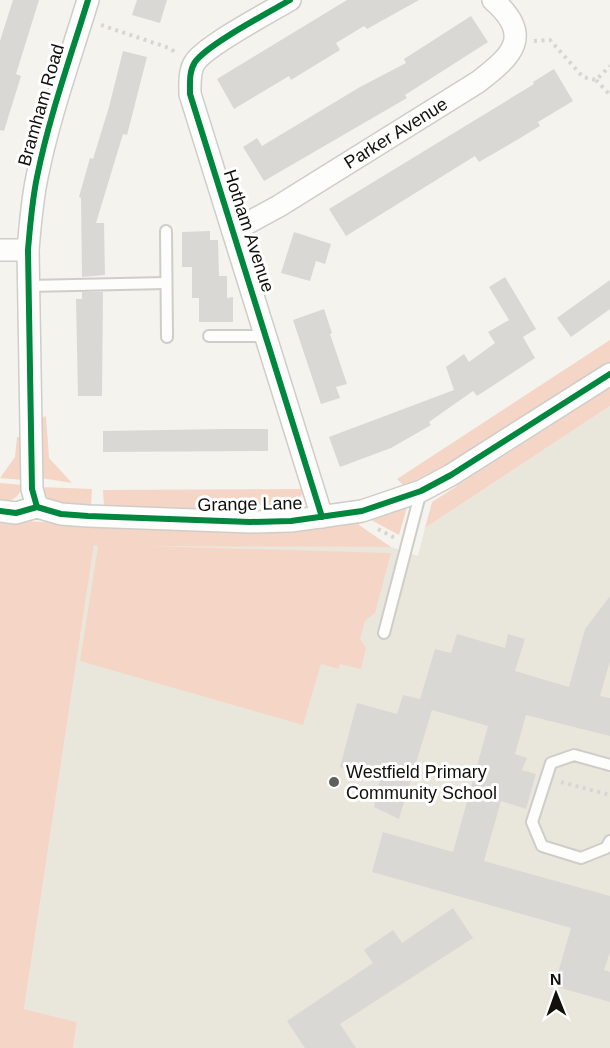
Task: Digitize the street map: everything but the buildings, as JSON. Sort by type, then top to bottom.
[{"type":"street","points":[[195,63],[208,50],[290,0]]},
{"type":"street","points":[[497,4],[510,18],[515,42]]},
{"type":"street","name":"Bramham Road","points":[[37,507],[32,489],[28,250],[36,180],[43,147],[85,9]]},
{"type":"street","name":"Parker Avenue","points":[[233,231],[279,206],[478,82],[498,67],[510,54],[515,42]]},
{"type":"street","name":"Hotham Avenue","points":[[195,63],[190,77],[190,94],[322,517]]},
{"type":"street","points":[[0,250],[28,250]]},
{"type":"street","name":"Grange Lane","points":[[0,511],[16,513],[37,507],[61,514],[250,522],[362,512],[421,490],[483,457],[610,374]]},
{"type":"lane","points":[[166,231],[167,337]]},
{"type":"lane","points":[[29,286],[166,283]]},
{"type":"lane","points":[[209,336],[266,336]]},
{"type":"lane","points":[[384,633],[421,490]]},
{"type":"lane","points":[[610,765],[574,755],[551,763],[532,822],[542,846],[581,858],[606,848],[610,841]]},
{"type":"path","points":[[85,9],[169,48],[195,63]]},
{"type":"path","points":[[515,42],[550,40],[583,77],[596,80],[610,94]]},
{"type":"path","points":[[596,80],[610,66]]},
{"type":"path","points":[[362,512],[367,523],[407,545]]},
{"type":"path","points":[[545,778],[610,795]]},
{"type":"shaded area","points":[[610,340],[610,363],[595,373],[474,450],[404,486],[397,479]]},
{"type":"shaded area","points":[[610,387],[610,406],[425,528],[432,502]]},
{"type":"shaded area","name":"Westfield Primary Community School","points":[[610,406],[610,1048],[73,1048],[77,1022],[24,1009],[94,545],[391,547],[418,556],[425,528]]},
{"type":"shaded area","points":[[46,416],[49,458],[72,483],[41,478],[42,418]]},
{"type":"shaded area","points":[[17,437],[22,437],[23,480],[0,478],[15,457]]},
{"type":"shaded area","points":[[0,483],[23,485],[15,498],[0,501]]},
{"type":"shaded area","points":[[40,487],[92,489],[91,507],[62,506],[50,500]]},
{"type":"shaded area","points":[[304,489],[295,505],[279,513],[272,505],[221,504],[213,512],[104,506],[103,490]]},
{"type":"shaded area","points":[[408,504],[399,535],[371,520],[370,515]]},
{"type":"shaded area","points":[[359,519],[359,525],[391,547],[145,546],[391,553],[375,613],[365,621],[360,639],[366,648],[361,669],[340,664],[338,669],[321,664],[303,725],[80,661],[98,546],[94,545],[24,1009],[77,1022],[73,1048],[0,1048],[0,520],[263,532]]},
{"type":"cycle path","points":[[37,507],[32,489],[28,250],[30,223],[42,155],[60,88],[88,0]]},
{"type":"cycle path","points":[[290,0],[225,38],[202,55],[192,69],[190,94],[322,517]]},
{"type":"cycle path","points":[[0,511],[16,513],[37,507],[61,514],[88,516],[250,522],[291,521],[362,511],[421,491],[451,475],[610,374]]},
{"type":"place","name":"Westfield Primary Community School","points":[[334,782]]}]
